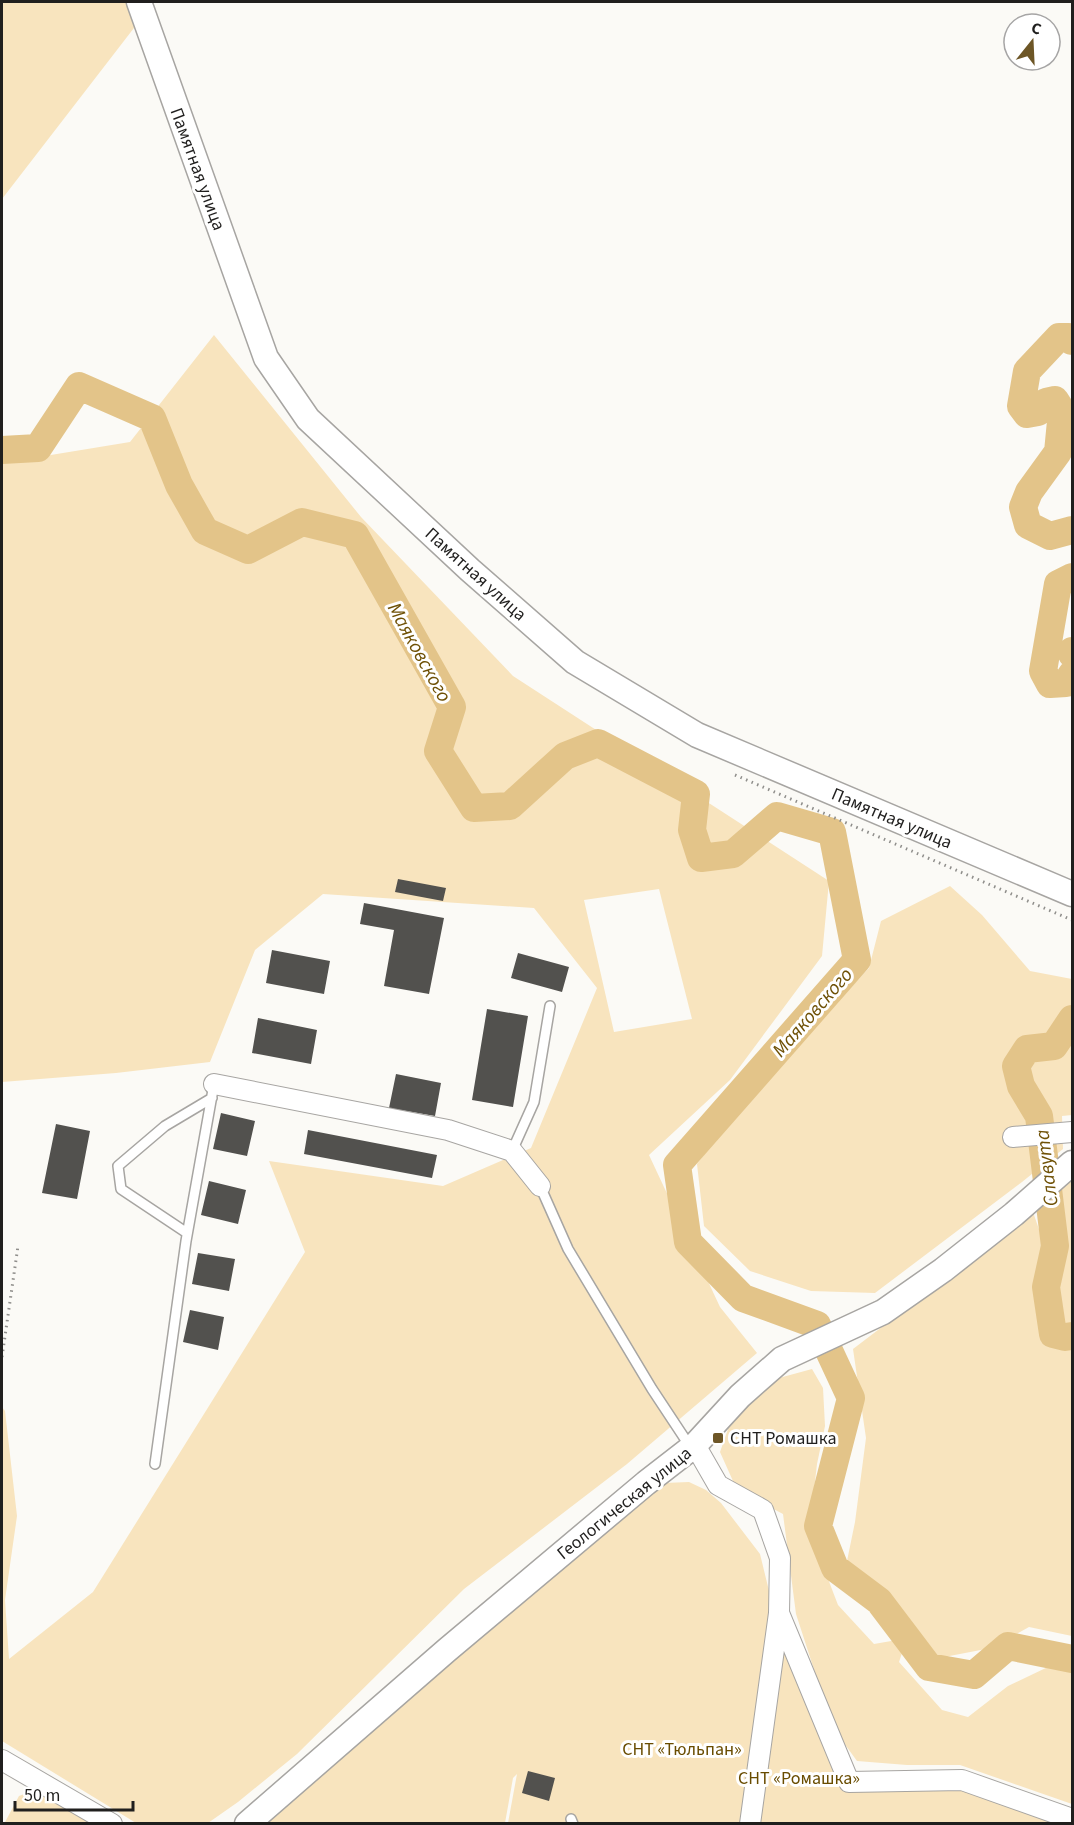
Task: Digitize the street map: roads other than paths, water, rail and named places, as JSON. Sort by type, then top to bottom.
[{"type":"street","name":"Памятная улица","points":[[139,2],[266,358],[308,419],[470,570],[575,662],[698,735],[1072,894]]},
{"type":"street","points":[[213,1091],[448,1130],[512,1151],[540,1186]]},
{"type":"street","points":[[1013,1137],[1066,1132]]},
{"type":"street","name":"Геологическая улица","points":[[246,1824],[447,1650],[646,1483],[693,1447],[740,1396],[782,1359],[883,1312],[943,1270],[1053,1182],[1072,1163]]},
{"type":"street","points":[[693,1447],[717,1485],[764,1510],[780,1558],[778,1613],[750,1824]]},
{"type":"street","points":[[778,1613],[849,1782],[962,1780],[1072,1819]]},
{"type":"street","points":[[2,1760],[112,1824]]},
{"type":"lane","points":[[512,1151],[534,1102],[550,1006]]},
{"type":"lane","points":[[155,1464],[187,1233],[213,1091]]},
{"type":"lane","points":[[187,1233],[122,1189],[118,1166],[165,1126],[213,1091]]},
{"type":"lane","points":[[540,1186],[568,1249],[652,1389],[693,1447]]},
{"type":"waterway","name":"Славута","points":[[1072,341],[1069,337],[1059,337],[1027,371],[1021,406],[1027,414],[1038,412],[1046,402],[1055,400],[1062,411],[1058,452],[1029,492],[1023,507],[1028,525],[1050,536],[1072,530]]},
{"type":"waterway","name":"Маяковского","points":[[2,450],[38,448],[79,386],[152,418],[179,485],[205,531],[248,550],[302,522],[355,535],[452,707],[438,751],[474,808],[510,806],[565,756],[598,743],[696,794],[692,830],[701,858],[733,854],[777,816],[832,832],[857,960],[677,1165],[688,1242],[743,1298],[817,1325],[851,1398],[818,1526],[835,1568],[879,1601],[929,1667],[974,1675],[1008,1646],[1072,1659]]},
{"type":"waterway","name":"Славута","points":[[1072,577],[1058,584],[1043,671],[1050,684],[1066,683],[1072,674]]},
{"type":"waterway","name":"Славута","points":[[1072,1019],[1054,1046],[1027,1049],[1016,1066],[1021,1086],[1039,1116],[1055,1246],[1046,1287],[1053,1334],[1072,1336]]},
{"type":"place","name":"СНТ Ромашка","points":[[718,1438]]},
{"type":"park label","name":"СНТ «Тюльпан»","points":[[682,1749]]},
{"type":"park label","name":"СНТ «Ромашка»","points":[[799,1778]]}]
